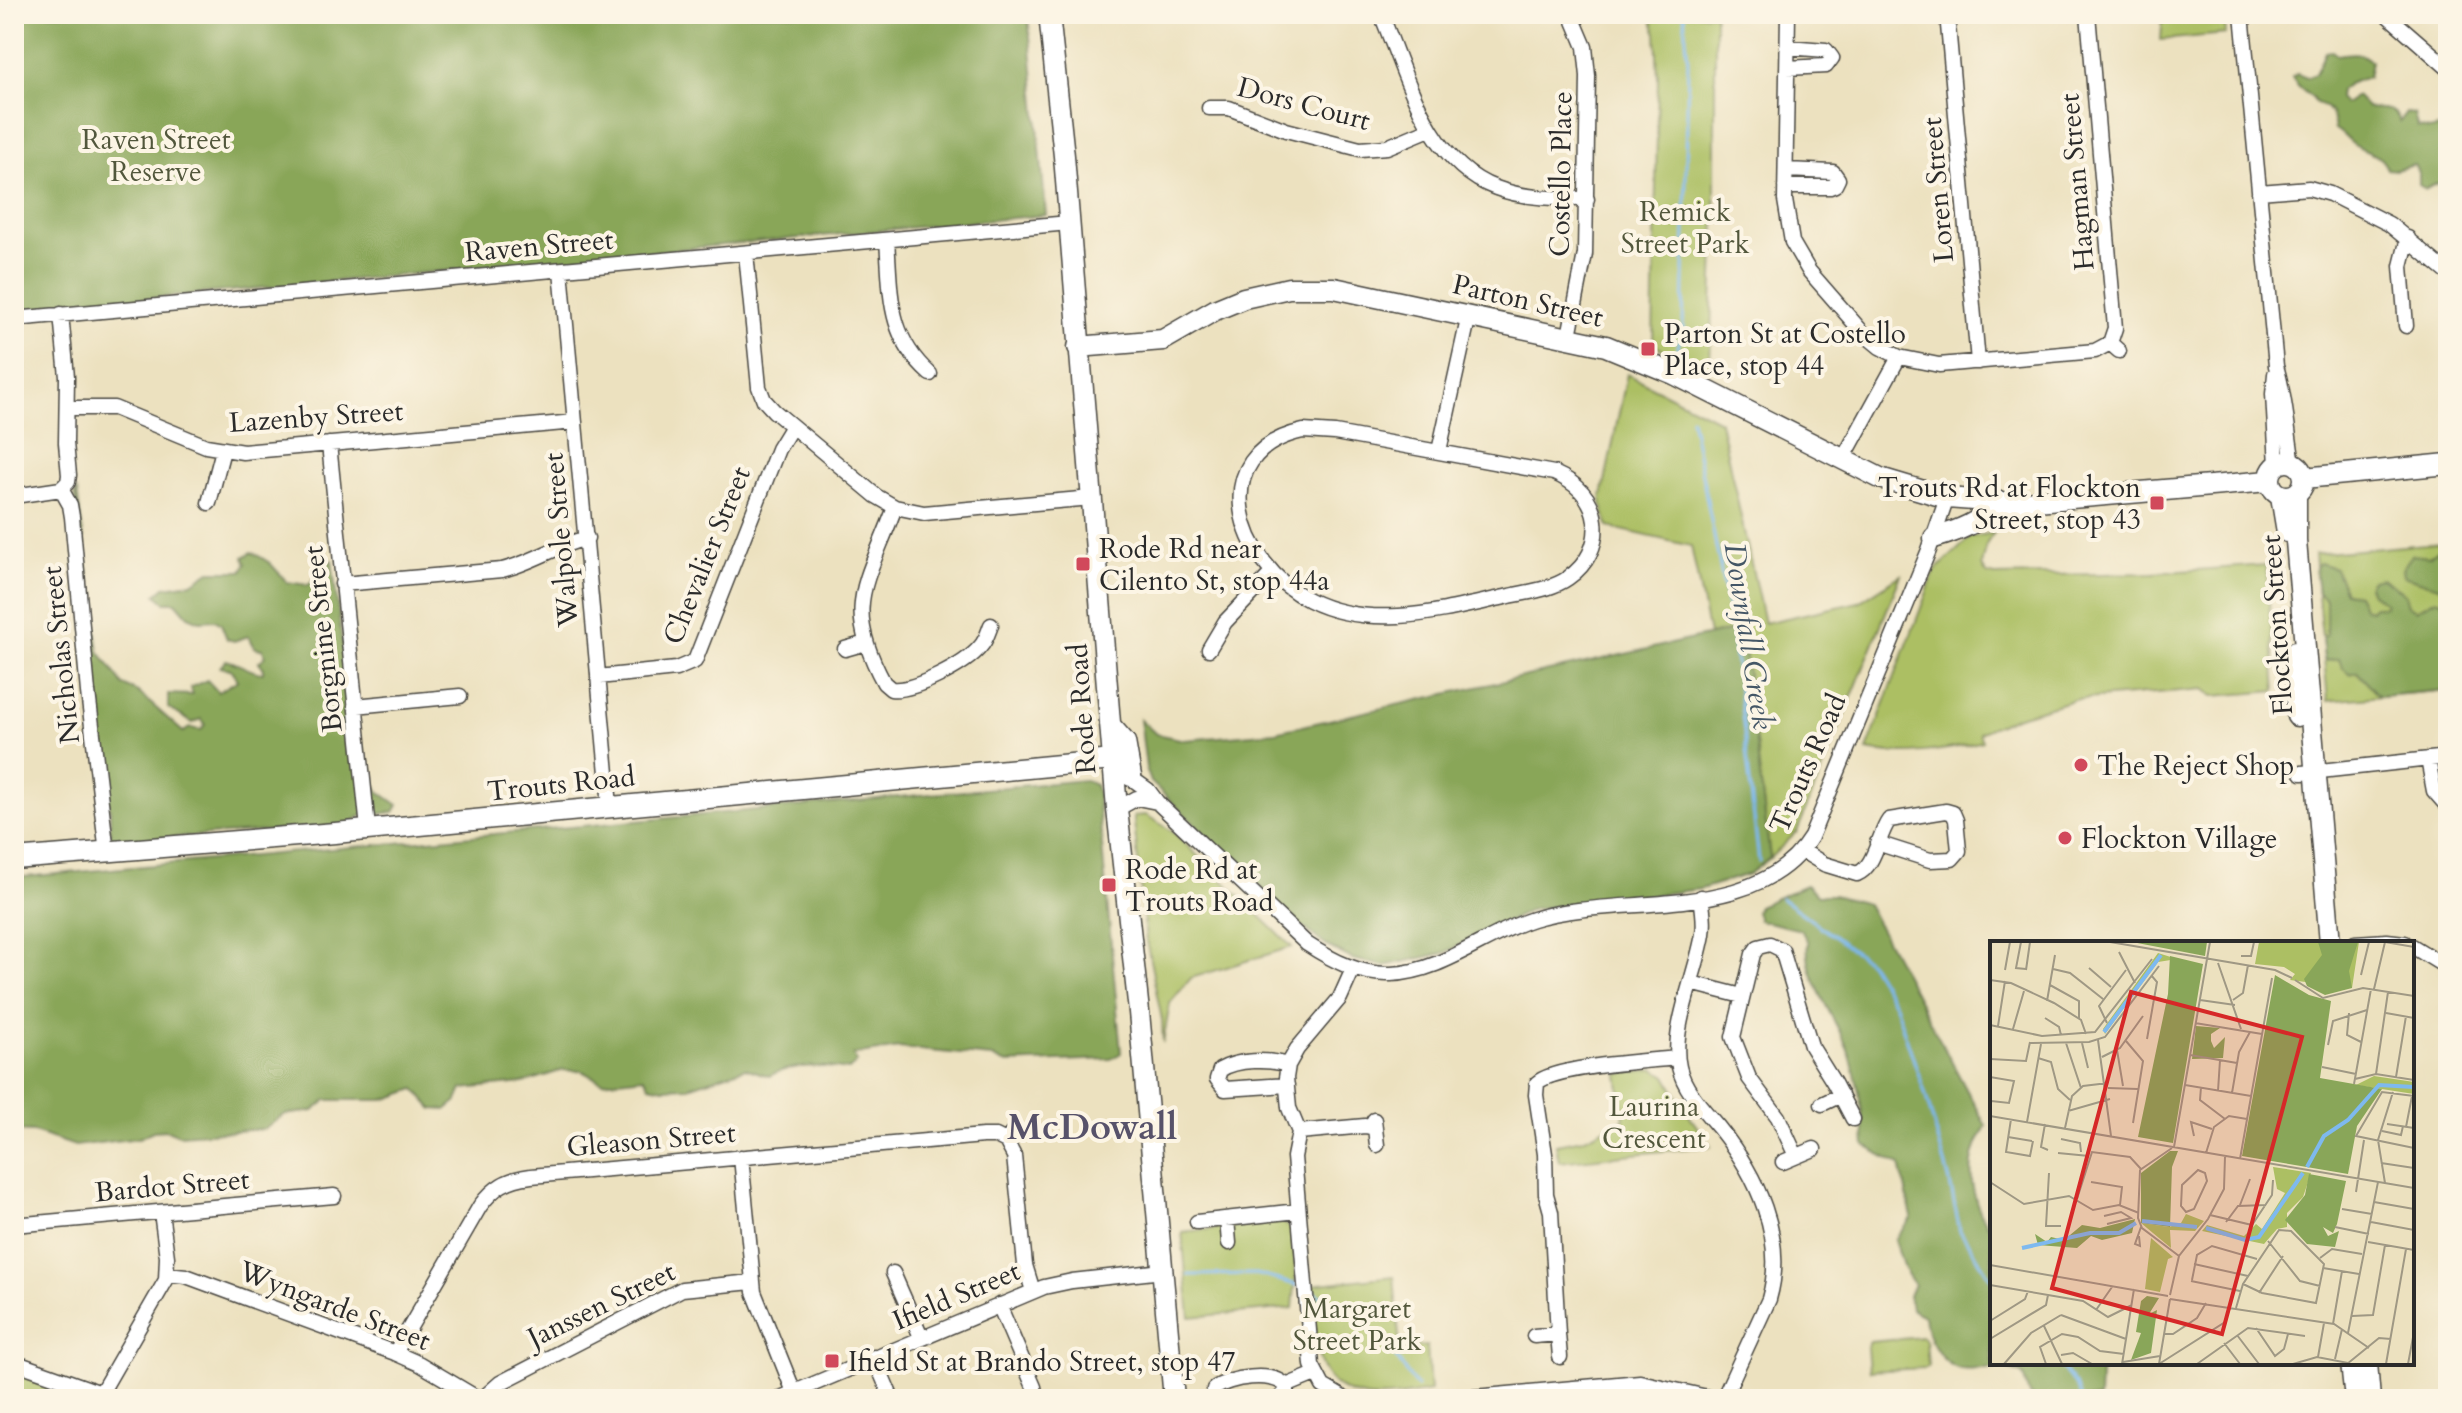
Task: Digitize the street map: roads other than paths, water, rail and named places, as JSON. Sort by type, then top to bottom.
[{"type":"street","name":"Rode Road","points":[[1049,14],[1110,725],[1119,769],[1117,809],[1174,1399]]},
{"type":"street","points":[[1381,14],[1430,129],[1467,172],[1495,188],[1537,197],[1587,199]]},
{"type":"street","name":"Costello Place","points":[[1569,336],[1583,270],[1587,199],[1587,59],[1571,14]]},
{"type":"street","name":"Hagman Street","points":[[1788,14],[1785,212],[1801,260],[1863,333],[1880,347],[1899,357],[1939,365],[2115,347],[2088,14]]},
{"type":"street","name":"Loren Street","points":[[1947,14],[1978,362]]},
{"type":"street","name":"Flockton Street","points":[[2242,14],[2276,366],[2273,394],[2296,541],[2317,941]]},
{"type":"street","points":[[2386,14],[2448,68]]},
{"type":"street","points":[[1787,47],[1826,50],[1832,58],[1826,66],[1787,68]]},
{"type":"street","name":"Dors Court","points":[[1209,108],[1229,108],[1286,130],[1360,149],[1387,147],[1430,129]]},
{"type":"street","points":[[1785,187],[1830,187],[1837,184],[1838,179],[1833,172],[1786,170]]},
{"type":"street","points":[[2259,192],[2309,188],[2322,191],[2379,218],[2408,238],[2448,273]]},
{"type":"street","name":"Raven Street","points":[[14,319],[1069,223]]},
{"type":"street","points":[[2406,326],[2401,266],[2408,238]]},
{"type":"street","points":[[887,240],[898,332],[913,357],[930,374]]},
{"type":"street","points":[[746,253],[759,387],[769,407],[876,496],[895,507],[924,513],[1092,498]]},
{"type":"street","name":"Walpole Street","points":[[561,270],[610,806]]},
{"type":"street","name":"Parton Street","points":[[1078,347],[1163,340],[1230,303],[1258,294],[1289,288],[1349,290],[1606,346],[1646,361],[1896,484],[1947,498]]},
{"type":"street","name":"Nicholas Street","points":[[61,314],[69,475],[68,482],[61,489],[71,509],[107,853]]},
{"type":"street","points":[[1439,451],[1469,315]]},
{"type":"street","points":[[1843,459],[1899,357]]},
{"type":"street","name":"Lazenby Street","points":[[67,408],[114,408],[223,450],[252,452],[575,422]]},
{"type":"street","name":"Chevalier Street","points":[[598,677],[676,669],[695,661],[778,449],[792,426]]},
{"type":"street","points":[[1313,430],[1439,451],[1541,470],[1573,483],[1588,499],[1594,516],[1593,544],[1585,563],[1569,577],[1550,587],[1438,612],[1392,617],[1324,606],[1297,593],[1272,573],[1252,546],[1239,509],[1245,474],[1257,455],[1273,441],[1293,433],[1313,430]]},
{"type":"street","name":"Borgnine Street","points":[[329,444],[368,829]]},
{"type":"street","points":[[209,503],[223,450]]},
{"type":"street","points":[[1947,498],[1998,504],[2448,464]]},
{"type":"street","points":[[14,496],[61,489]]},
{"type":"street","name":"Trouts Road","points":[[14,859],[610,806],[1119,769],[1148,790],[1307,944],[1353,969],[1391,974],[1416,970],[1440,962],[1519,924],[1545,916],[1701,897],[1760,881],[1780,870],[1801,850],[1815,827],[1934,538],[1947,498]]},
{"type":"street","points":[[1934,538],[1954,532],[1988,514],[1998,504]]},
{"type":"street","points":[[895,507],[861,600],[860,621],[866,643],[884,683],[891,689],[900,690],[946,671],[972,655],[985,640],[991,625]]},
{"type":"street","points":[[342,584],[502,570],[522,564],[559,545],[587,538]]},
{"type":"street","points":[[1209,649],[1225,622],[1272,573]]},
{"type":"street","points":[[845,649],[866,643]]},
{"type":"street","points":[[355,706],[460,696]]},
{"type":"street","points":[[2308,772],[2448,757]]},
{"type":"street","points":[[2428,759],[2434,791],[2448,807]]},
{"type":"street","name":"Flockton Street","points":[[2308,772],[2330,941]]},
{"type":"street","points":[[1117,809],[1137,798],[1157,802]]},
{"type":"street","points":[[1801,850],[1824,864],[1857,874],[1866,869],[1877,843],[1886,824],[1892,819],[1948,810],[1956,818],[1959,851],[1952,859],[1930,860],[1877,843]]},
{"type":"street","points":[[1701,897],[1704,931],[1680,1031],[1679,1071],[1691,1093],[1736,1150],[1749,1172],[1761,1198],[1772,1239],[1774,1273],[1769,1299],[1723,1399]]},
{"type":"street","points":[[1814,1149],[1790,1159],[1778,1117],[1749,1078],[1736,1046],[1733,1031],[1755,949],[1766,944],[1779,947],[1784,954],[1811,1046],[1853,1119]]},
{"type":"street","points":[[2414,947],[2448,968]]},
{"type":"street","points":[[1345,1399],[1323,1386],[1315,1374],[1293,1150],[1299,1132],[1289,1114],[1287,1085],[1288,1065],[1297,1049],[1340,998],[1353,969]]},
{"type":"street","points":[[1691,983],[1742,996]]},
{"type":"street","points":[[1560,1357],[1551,1212],[1546,1194],[1537,1083],[1546,1077],[1593,1067],[1677,1058]]},
{"type":"street","points":[[1287,1085],[1225,1089],[1217,1079],[1220,1070],[1229,1065],[1270,1061],[1288,1065]]},
{"type":"street","points":[[1822,1104],[1841,1095]]},
{"type":"street","points":[[1299,1132],[1374,1124],[1377,1145]]},
{"type":"street","name":"Gleason Street","points":[[395,1353],[480,1206],[502,1183],[531,1176],[991,1135],[1010,1136],[1025,1265],[1033,1291]]},
{"type":"street","points":[[741,1157],[752,1282],[759,1310],[794,1392]]},
{"type":"street","name":"Bardot Street","points":[[14,1225],[334,1196]]},
{"type":"street","points":[[1197,1222],[1298,1211]]},
{"type":"street","points":[[101,1393],[159,1294],[167,1274],[161,1212]]},
{"type":"street","points":[[1227,1219],[1229,1243]]},
{"type":"street","name":"Ifield Street","points":[[778,1399],[1033,1291],[1072,1281],[1163,1271]]},
{"type":"street","points":[[893,1273],[921,1337]]},
{"type":"street","name":"Wyngarde Street","points":[[167,1274],[186,1276],[395,1353],[481,1399]]},
{"type":"street","name":"Janssen Street","points":[[481,1399],[500,1383],[682,1289],[752,1282]]},
{"type":"street","points":[[999,1305],[1034,1387],[1036,1399]]},
{"type":"street","points":[[1534,1336],[1558,1334]]},
{"type":"street","points":[[874,1357],[892,1399]]},
{"type":"street","points":[[14,1362],[118,1399]]},
{"type":"street","points":[[2351,1365],[2355,1399]]},
{"type":"street","points":[[2367,1365],[2370,1399]]},
{"type":"street","points":[[1213,1399],[1214,1389],[1225,1382],[1273,1378],[1282,1381],[1283,1393],[1315,1374]]},
{"type":"street","points":[[1452,1399],[1640,1382],[1716,1399]]},
{"type":"waterway","name":"Downfall Creek","points":[[1676,353],[1683,330],[1688,62],[1684,14]]},
{"type":"waterway","name":"Downfall Creek","points":[[1691,418],[1732,628],[1759,861]]},
{"type":"waterway","name":"Downfall Creek","points":[[1781,898],[1869,962],[1895,1005],[1925,1093],[1960,1231],[1990,1277]]},
{"type":"waterway","points":[[1188,1275],[1256,1274],[1297,1285]]},
{"type":"waterway","points":[[1312,1291],[1382,1338],[1417,1387]]},
{"type":"waterway","name":"Downfall Creek","points":[[2060,1365],[2077,1387],[2081,1399]]},
{"type":"waterway","points":[[14,1397],[19,1399]]},
{"type":"place","name":"Parton St at Costello Place, stop 44","points":[[1648,349]]},
{"type":"place","name":"Trouts Rd at Flockton Street, stop 43","points":[[2157,503]]},
{"type":"place","name":"Rode Rd near Cilento St, stop 44a","points":[[1083,564]]},
{"type":"place","name":"The Reject Shop","points":[[2081,765]]},
{"type":"place","name":"Flockton Village","points":[[2065,838]]},
{"type":"place","name":"Rode Rd at Trouts Road","points":[[1109,885]]},
{"type":"place","name":"Ifield St at Brando Street, stop 47","points":[[832,1361]]},
{"type":"district","name":"McDowall","points":[[1092,1126]]},
{"type":"park label","name":"Raven Street Reserve","points":[[156,155]]},
{"type":"park label","name":"Remick Street Park","points":[[1685,227]]},
{"type":"park label","name":"Laurina Crescent","points":[[1654,1122]]},
{"type":"park label","name":"Margaret Street Park","points":[[1357,1324]]}]
